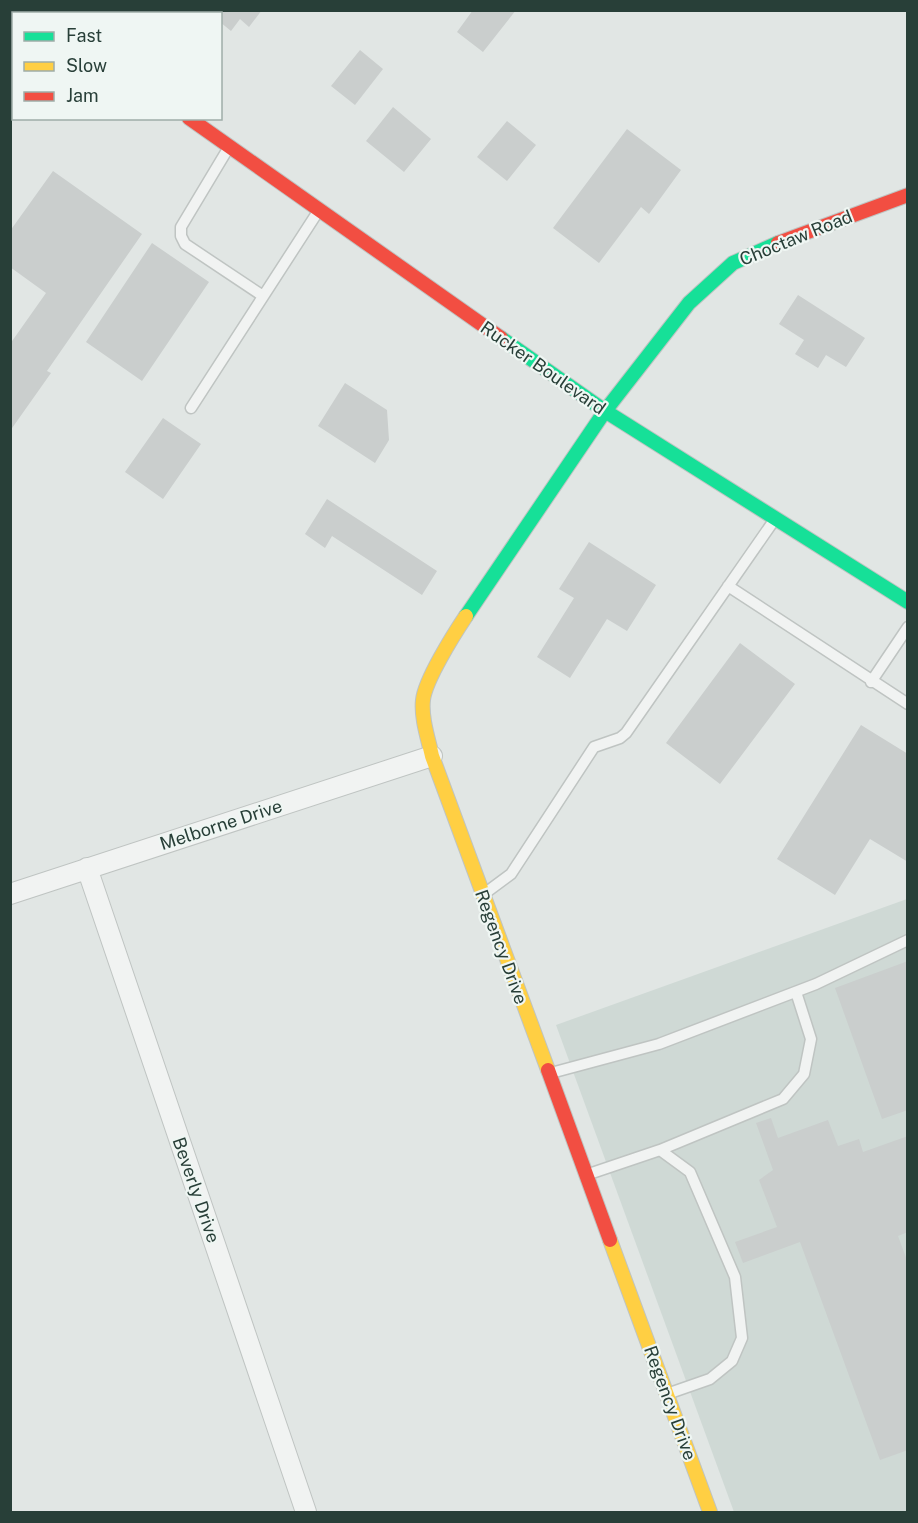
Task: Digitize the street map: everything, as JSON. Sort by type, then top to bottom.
[{"type":"street","name":"Rucker Boulevard","points":[[192,120],[606,411],[908,602]]},
{"type":"street","name":"Choctaw Road","points":[[606,411],[689,303],[733,263],[789,238],[908,195]]},
{"type":"street","name":"Regency Drive","points":[[606,411],[443,652],[423,699],[425,728],[432,756],[710,1512]]},
{"type":"street","name":"Melborne Drive","points":[[10,894],[432,756]]},
{"type":"street","name":"Beverly Drive","points":[[87,868],[306,1512]]},
{"type":"lane","points":[[229,147],[181,227],[181,237],[185,244],[263,296]]},
{"type":"lane","points":[[191,408],[319,210]]},
{"type":"lane","points":[[483,895],[512,874],[594,747],[620,738],[626,733],[775,519]]},
{"type":"lane","points":[[728,586],[871,682],[908,704]]},
{"type":"lane","points":[[871,682],[908,627]]},
{"type":"lane","points":[[548,1074],[659,1044],[795,992],[908,940]]},
{"type":"lane","points":[[586,1176],[660,1150],[783,1099],[804,1074],[811,1039],[795,992]]},
{"type":"lane","points":[[660,1150],[690,1172],[735,1277],[742,1338],[732,1361],[710,1379],[667,1394]]},
{"type":"shaded area","points":[[907,899],[907,1512],[734,1512],[556,1025]]},
{"type":"building","points":[[206,10],[262,10],[249,27],[240,19],[231,31],[222,24],[222,12]]},
{"type":"building","points":[[473,10],[516,10],[483,52],[457,32]]},
{"type":"building","points":[[360,50],[383,69],[355,105],[331,86]]},
{"type":"building","points":[[393,107],[431,139],[404,172],[366,141]]},
{"type":"building","points":[[507,121],[536,145],[507,181],[477,157]]},
{"type":"building","points":[[627,129],[681,170],[649,214],[641,207],[599,263],[553,228]]},
{"type":"building","points":[[53,171],[142,234],[47,371],[51,373],[10,431],[10,344],[46,293],[10,267],[10,231]]},
{"type":"building","points":[[152,243],[209,282],[142,381],[86,342]]},
{"type":"building","points":[[798,295],[865,338],[846,367],[826,355],[818,368],[795,354],[804,340],[779,324]]},
{"type":"building","points":[[345,383],[387,410],[389,440],[375,463],[318,426]]},
{"type":"building","points":[[163,418],[201,444],[163,499],[125,472]]},
{"type":"building","points":[[327,499],[437,571],[422,595],[332,536],[325,548],[305,534]]},
{"type":"building","points":[[589,542],[656,585],[627,631],[607,619],[570,678],[537,657],[574,598],[559,589]]},
{"type":"building","points":[[740,643],[795,684],[720,784],[666,743]]},
{"type":"building","points":[[861,725],[908,754],[908,862],[870,839],[835,895],[777,859]]},
{"type":"building","points":[[908,961],[908,1110],[882,1119],[835,988]]},
{"type":"building","points":[[771,1118],[778,1138],[828,1120],[838,1146],[859,1139],[863,1152],[908,1136],[908,1232],[898,1236],[908,1263],[908,1450],[880,1460],[800,1242],[743,1263],[735,1242],[777,1227],[759,1180],[773,1170],[756,1123]]},
{"type":"traffic: fast","points":[[466,616],[605,411],[689,303],[733,263],[778,243]]},
{"type":"traffic: fast","points":[[501,338],[605,411],[908,602]]},
{"type":"traffic: slow","points":[[466,616],[429,681],[423,700],[424,721],[432,756],[548,1070]]},
{"type":"traffic: slow","points":[[610,1240],[710,1512]]},
{"type":"traffic: jam","points":[[192,120],[501,338]]},
{"type":"traffic: jam","points":[[778,243],[908,195]]},
{"type":"traffic: jam","points":[[548,1070],[610,1240]]}]
